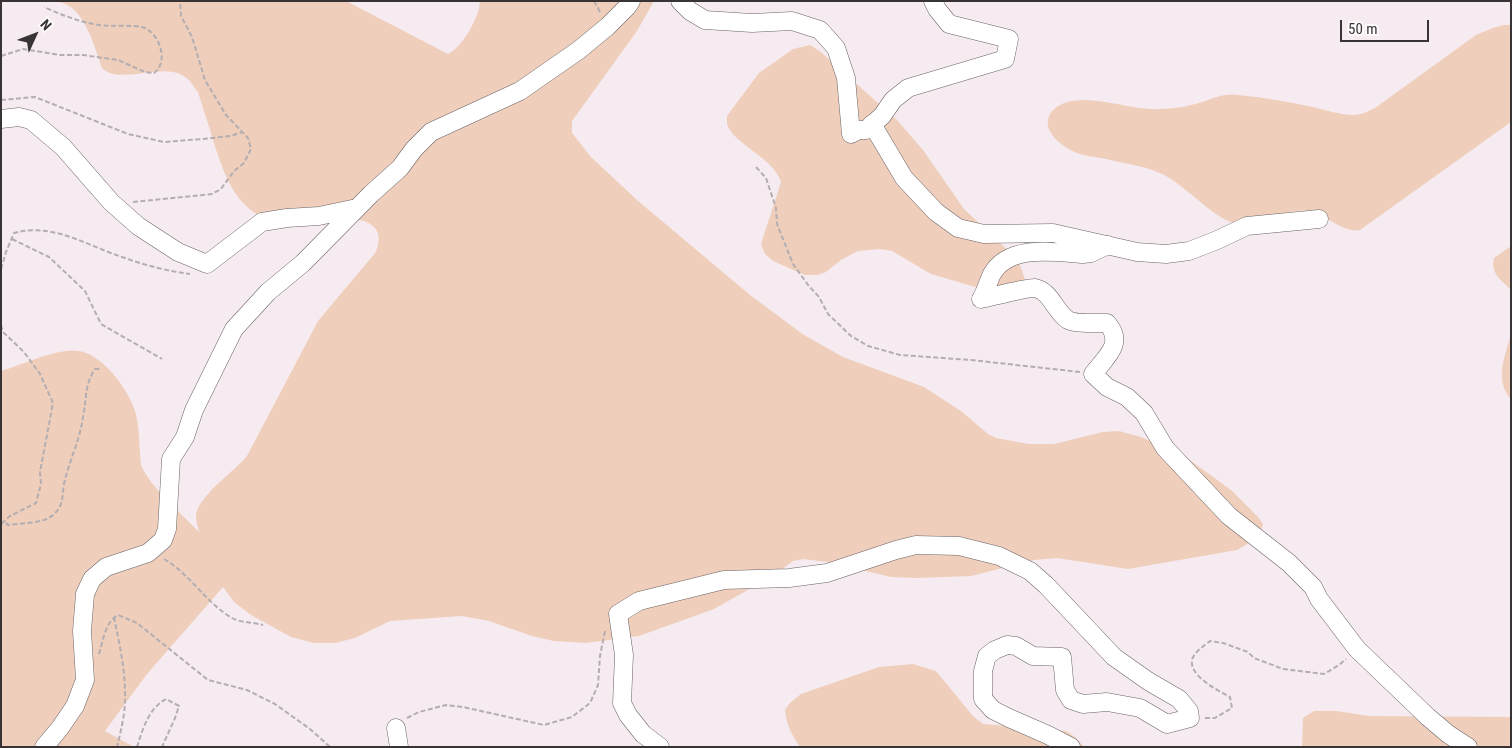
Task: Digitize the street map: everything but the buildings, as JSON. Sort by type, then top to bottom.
[{"type":"street","points":[[44,747],[75,706],[85,680],[82,632],[85,594],[92,579],[106,567],[148,554],[163,540],[168,529],[171,459],[185,436],[194,410],[234,329],[268,292],[303,262],[371,194],[400,168],[414,149],[431,132],[520,91],[579,50],[608,26],[627,8],[631,1]]},
{"type":"street","points":[[680,1],[690,12],[705,20],[752,23],[792,21],[820,30],[836,48],[846,78],[851,134],[859,130],[866,130],[908,88],[1005,59],[1009,39],[949,24],[933,1]]},
{"type":"street","points":[[1,119],[19,117],[31,120],[63,148],[113,204],[138,226],[178,252],[207,264],[262,222],[319,216],[357,208]]},
{"type":"street","points":[[872,124],[904,178],[936,212],[958,228],[984,234],[1053,233],[1137,252],[1166,254],[1189,251],[1216,241],[1247,226],[1319,219]]},
{"type":"street","points":[[1108,245],[1091,253],[1030,251],[1006,259],[993,273],[981,299],[1034,288],[1044,292],[1054,302],[1058,312],[1070,321],[1107,323],[1113,330],[1115,341],[1112,350],[1093,374],[1107,387],[1127,397],[1144,414],[1165,448],[1229,516],[1289,563],[1313,587],[1318,599],[1357,649],[1448,734],[1468,747]]},
{"type":"street","points":[[660,747],[643,734],[628,715],[622,703],[624,655],[618,614],[639,601],[724,580],[790,578],[827,573],[896,550],[916,546],[959,546],[999,556],[1030,571],[1046,584],[1114,657],[1148,681],[1179,699],[1189,711],[1190,718],[1167,724],[1140,708],[1107,702],[1083,704],[1070,700],[1065,690],[1062,656],[1033,656],[1016,646],[1007,645],[987,656],[983,671],[983,699],[993,710],[1071,747]]},
{"type":"street","points":[[396,728],[399,747]]},
{"type":"path","points":[[113,204],[198,197],[212,194],[221,189],[234,171],[244,164],[251,149],[248,138],[226,115],[205,80],[192,38],[181,16],[180,1]]},
{"type":"path","points":[[1,56],[23,49],[118,60],[146,72],[154,72],[160,68],[162,62],[159,43],[153,33],[144,27],[100,25],[71,20],[44,6]]},
{"type":"path","points":[[1,100],[35,97],[128,134],[164,142],[232,136],[243,132]]},
{"type":"path","points":[[756,167],[766,178],[776,208],[777,224],[793,264],[819,297],[828,314],[851,336],[868,346],[900,355],[971,360],[1093,374]]},
{"type":"path","points":[[1,269],[14,233],[24,230],[71,236],[121,257],[170,272],[191,274],[207,264]]},
{"type":"path","points":[[12,238],[49,257],[85,291],[101,324],[162,359]]},
{"type":"path","points":[[1,326],[3,332],[24,352],[40,374],[53,403],[40,472],[41,484],[36,503],[10,516],[1,524]]},
{"type":"path","points":[[5,522],[8,524],[47,519],[55,514],[63,500],[64,485],[84,417],[85,393],[88,379],[95,369],[101,369]]},
{"type":"path","points":[[151,551],[173,564],[218,608],[234,620],[263,625]]},
{"type":"path","points":[[396,728],[410,716],[446,705],[544,725],[572,718],[590,703],[598,685],[600,656],[606,627],[618,614]]},
{"type":"path","points":[[98,654],[109,621],[114,617],[118,616],[137,623],[208,680],[247,690],[275,704],[310,729],[330,747]]},
{"type":"path","points":[[114,617],[126,694],[117,747]]},
{"type":"path","points":[[1190,718],[1215,718],[1232,708],[1230,697],[1197,676],[1191,665],[1194,655],[1210,641],[1223,642],[1248,652],[1254,658],[1283,669],[1324,674],[1339,665],[1357,649]]},
{"type":"path","points":[[137,747],[151,713],[157,704],[166,699],[179,706],[162,747]]},
{"type":"shaded area","points":[[47,1],[346,1],[448,54],[459,45],[474,23],[480,1],[654,1],[637,31],[572,121],[572,133],[591,157],[637,200],[750,295],[804,335],[843,357],[924,387],[961,411],[988,434],[996,438],[1029,444],[1054,444],[1103,432],[1119,431],[1141,437],[1187,458],[1231,490],[1263,524],[1261,533],[1237,550],[1128,569],[1057,558],[1034,560],[971,576],[918,578],[891,577],[828,562],[803,559],[793,561],[776,574],[714,609],[639,636],[586,643],[554,641],[532,636],[489,621],[462,616],[390,621],[355,638],[335,643],[314,643],[291,637],[251,615],[234,602],[223,587],[147,674],[105,731],[134,747],[1,747],[1,371],[40,357],[71,350],[88,354],[97,359],[121,384],[132,403],[138,424],[141,465],[145,473],[167,500],[199,532],[196,517],[202,501],[247,456],[318,321],[376,252],[379,238],[373,226],[364,221],[292,224],[266,219],[255,213],[238,197],[226,177],[198,92],[189,81],[182,75],[163,71],[129,75],[109,73],[102,68],[88,31],[77,13],[63,3]]},
{"type":"shaded area","points":[[1504,25],[1511,25],[1511,122],[1360,230],[1347,229],[1308,211],[1290,212],[1256,224],[1239,225],[1220,217],[1164,175],[1144,167],[1074,152],[1061,144],[1048,127],[1050,114],[1057,107],[1069,102],[1083,100],[1094,100],[1139,108],[1166,109],[1187,106],[1220,96],[1233,95],[1257,97],[1344,114],[1365,113],[1375,108],[1476,35]]},
{"type":"shaded area","points":[[810,45],[821,52],[897,120],[923,150],[964,209],[1018,260],[1025,279],[1023,286],[1006,296],[931,274],[892,251],[880,249],[858,251],[841,260],[826,272],[817,275],[805,275],[773,261],[765,254],[761,244],[781,182],[777,173],[770,165],[731,131],[727,124],[727,116],[759,73],[793,49]]},
{"type":"shaded area","points":[[1511,246],[1511,290],[1497,276],[1493,263],[1494,258]]},
{"type":"shaded area","points":[[1511,335],[1511,399],[1503,384],[1502,368]]},
{"type":"shaded area","points":[[913,664],[936,671],[973,716],[983,724],[1066,731],[1084,747],[800,747],[790,729],[785,710],[801,694],[879,667]]},
{"type":"shaded area","points":[[1314,711],[1336,711],[1369,716],[1511,717],[1511,747],[1302,747],[1303,718]]}]
